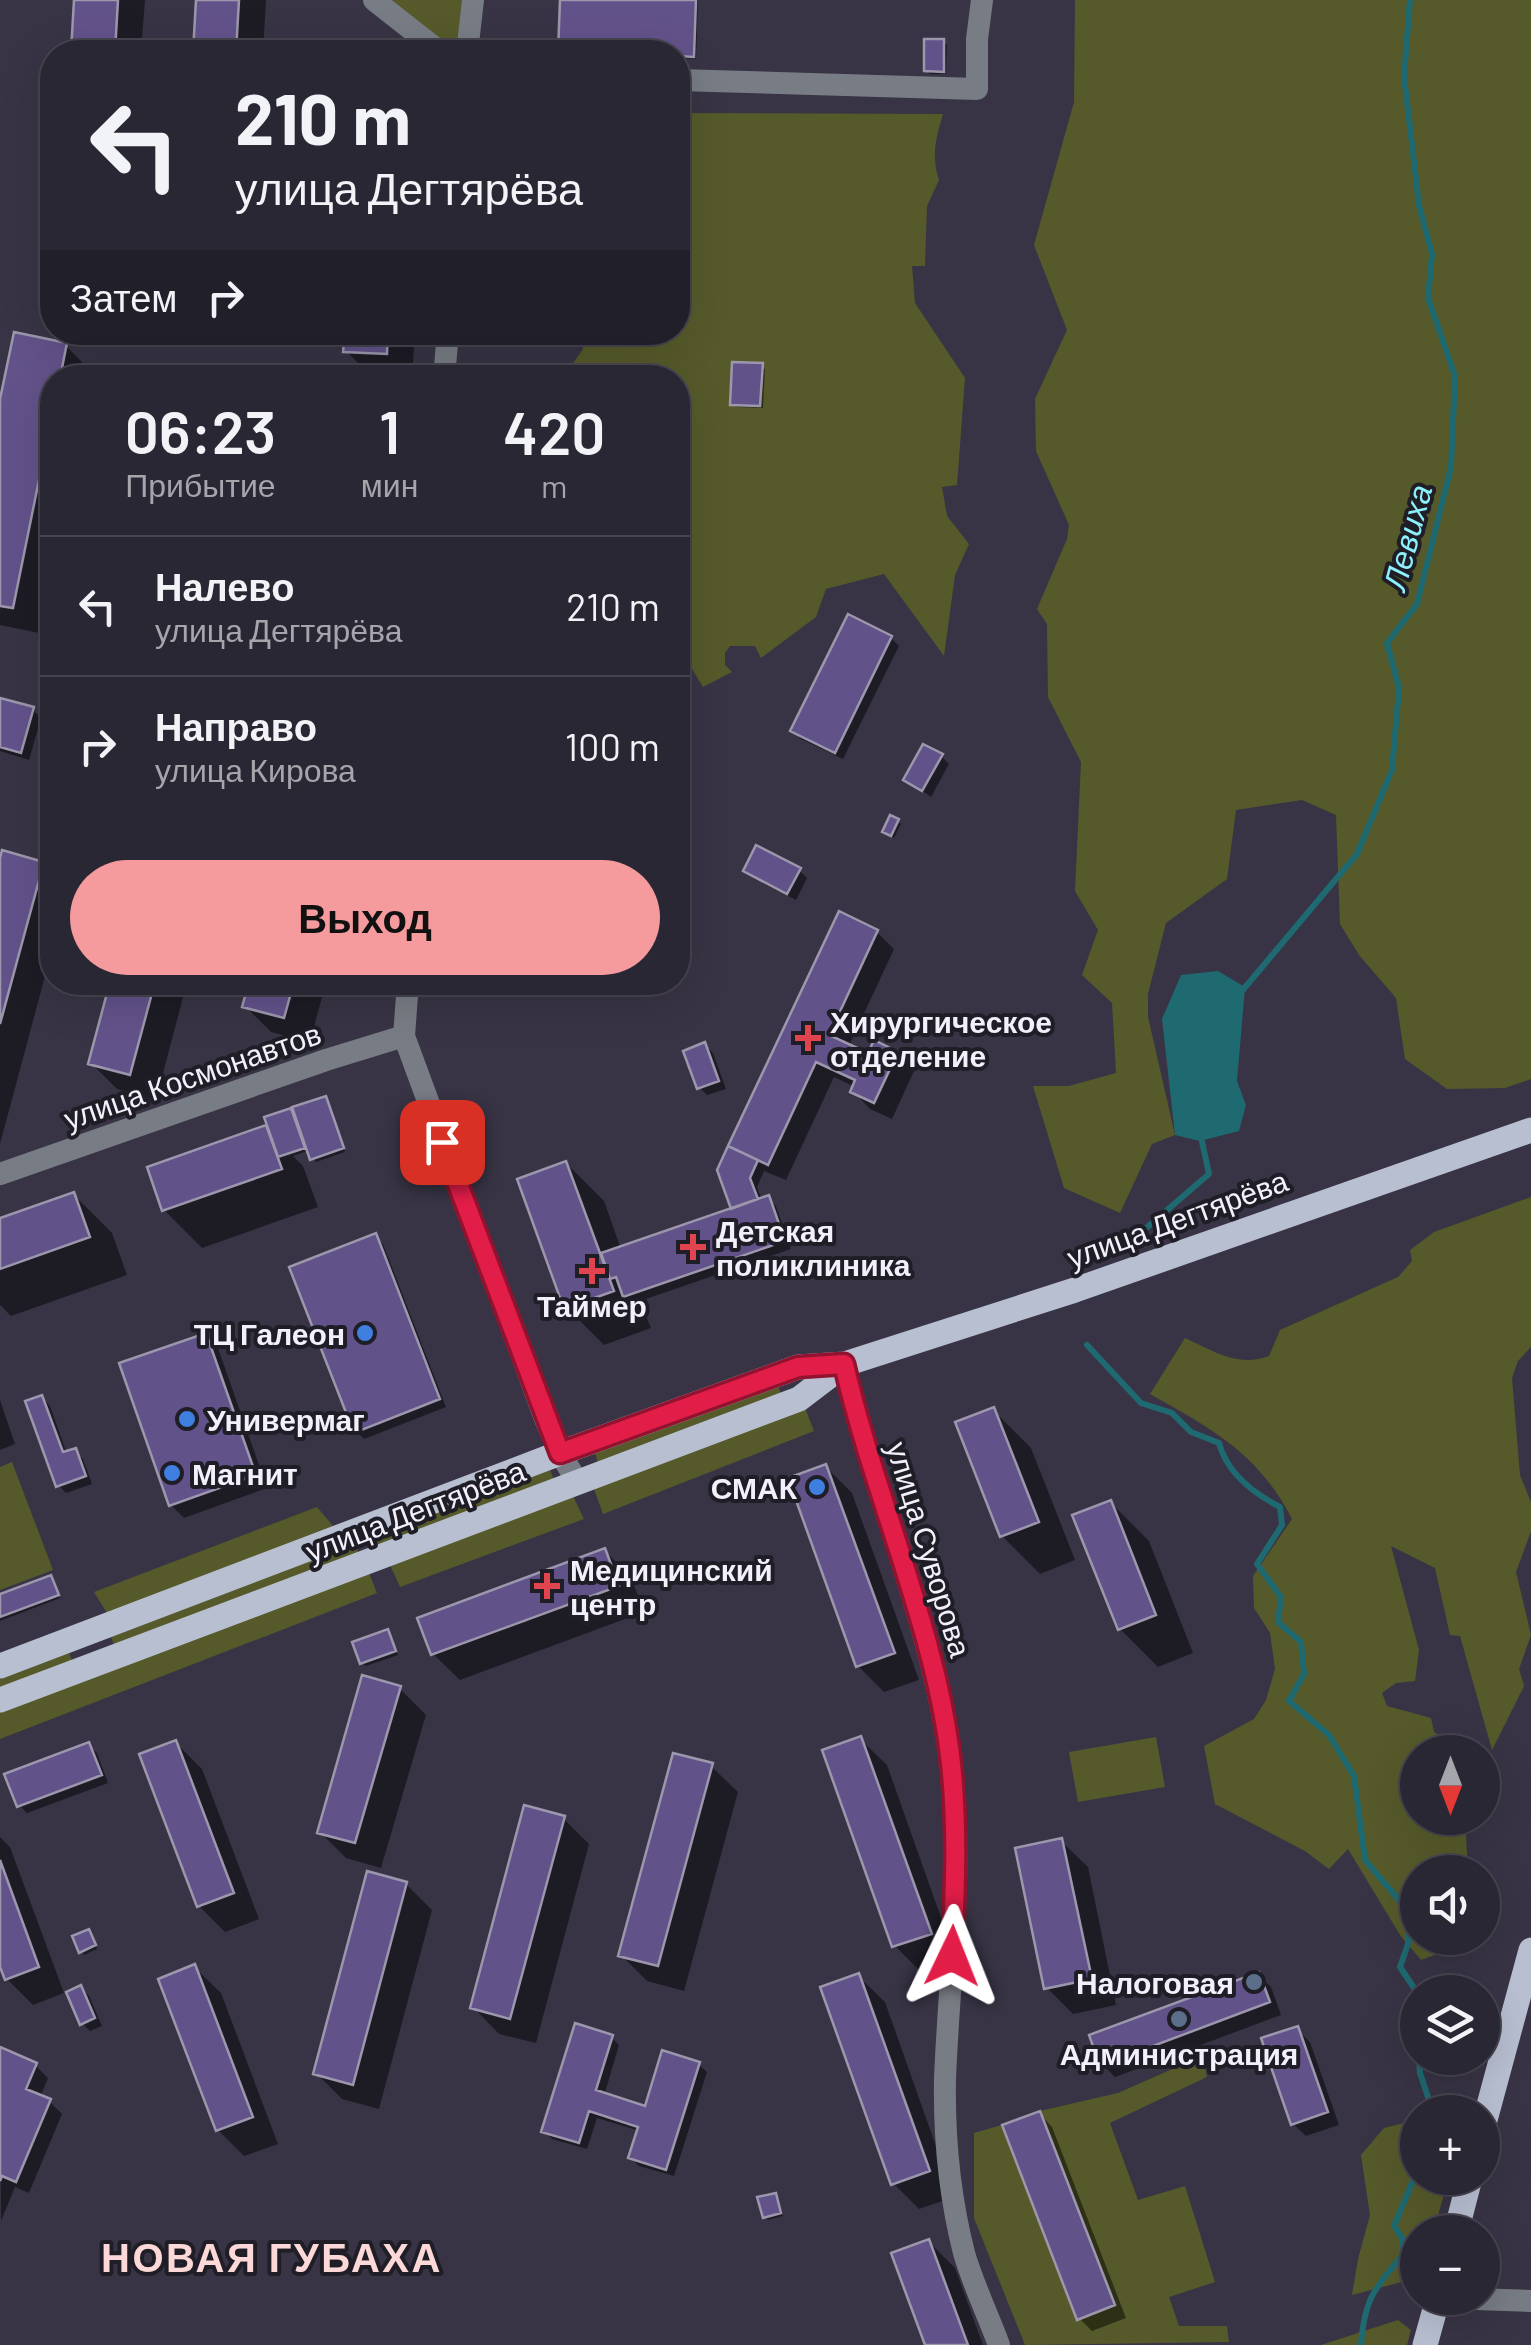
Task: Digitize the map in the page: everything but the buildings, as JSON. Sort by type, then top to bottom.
[{"type":"main road","name":"улица Дегтярёва","points":[[0,1666],[798,1367],[844,1364],[1075,1290],[1531,1130]]},
{"type":"main road","name":"улица Дегтярёва","points":[[0,1700],[799,1399],[844,1364]]},
{"type":"main road","points":[[1492,2095],[1531,1950]]},
{"type":"main road","points":[[1426,2345],[1436,2315]]},
{"type":"street","points":[[374,0],[425,40]]},
{"type":"street","points":[[469,40],[472,0]]},
{"type":"street","points":[[690,80],[977,89],[982,0]]},
{"type":"street","points":[[407,995],[404,1036],[560,1453],[578,1483]]},
{"type":"street","name":"улица Космонавтов","points":[[0,1174],[404,1036]]},
{"type":"street","name":"улица Суворова","points":[[844,1364],[858,1427],[935,1679],[951,1762],[955,1832],[945,2081],[948,2148],[964,2253],[999,2345]]},
{"type":"street","points":[[1500,2300],[1531,2301]]},
{"type":"shaded area","points":[[379,0],[462,0],[457,40],[430,40]]},
{"type":"shaded area","points":[[1075,0],[1531,0],[1531,1079],[1505,1088],[1447,1089],[1405,1059],[1396,998],[1359,955],[1340,924],[1336,815],[1302,800],[1236,810],[1227,879],[1166,923],[1148,994],[1148,1017],[1175,1135],[1152,1144],[1120,1213],[1064,1188],[1033,1086],[1069,1086],[1116,1073],[1112,1003],[1082,975],[1098,930],[1075,891],[1081,762],[1048,697],[1047,624],[1037,609],[1067,539],[1069,525],[1036,451],[1035,399],[1067,330],[1034,245],[1074,102]]},
{"type":"shaded area","points":[[690,113],[943,114],[935,147],[939,180],[927,206],[925,266],[912,266],[915,303],[965,378],[957,485],[942,487],[947,516],[969,544],[955,575],[944,656],[884,574],[826,589],[816,617],[761,658],[755,646],[730,646],[725,653],[725,665],[732,672],[703,687],[690,666],[690,365],[572,365],[582,345],[690,345]]},
{"type":"shaded area","points":[[1218,971],[1245,987],[1237,1081],[1246,1105],[1239,1131],[1200,1141],[1175,1135],[1162,1019],[1181,975]]},
{"type":"shaded area","points":[[1531,1197],[1531,1347],[1518,1361],[1512,1378],[1520,1475],[1531,1502],[1531,1531],[1516,1572],[1531,1635],[1519,1669],[1524,1686],[1500,1735],[1488,1735],[1460,1636],[1450,1635],[1435,1568],[1391,1546],[1419,1650],[1415,1681],[1396,1683],[1382,1693],[1387,1706],[1431,1718],[1434,1732],[1439,1735],[1400,1735],[1400,1835],[1466,1835],[1467,1855],[1400,1855],[1400,1935],[1348,1849],[1329,1869],[1305,1851],[1215,1804],[1204,1746],[1254,1719],[1266,1700],[1275,1669],[1270,1633],[1254,1608],[1253,1576],[1292,1519],[1264,1477],[1232,1445],[1150,1394],[1185,1338],[1237,1359],[1269,1356],[1280,1330],[1398,1277],[1412,1261],[1410,1250],[1434,1232]]},
{"type":"shaded area","points":[[777,1383],[781,1394],[598,1463],[595,1453]]},
{"type":"shaded area","points":[[805,1408],[814,1431],[603,1514],[594,1489]]},
{"type":"shaded area","points":[[12,1462],[53,1570],[0,1590],[0,1467]]},
{"type":"shaded area","points":[[550,1470],[554,1480],[378,1546],[374,1537]]},
{"type":"shaded area","points":[[573,1496],[584,1519],[400,1587],[390,1565]]},
{"type":"shaded area","points":[[317,1507],[333,1526],[107,1613],[94,1592]]},
{"type":"shaded area","points":[[355,1544],[359,1554],[115,1647],[111,1637]]},
{"type":"shaded area","points":[[369,1573],[377,1593],[0,1739],[0,1711]]},
{"type":"shaded area","points":[[69,1653],[73,1663],[0,1690],[0,1679]]},
{"type":"shaded area","points":[[1156,1737],[1165,1787],[1078,1802],[1069,1752]]},
{"type":"shaded area","points":[[1202,2056],[1207,2077],[1110,2123],[1138,2200],[1185,2186],[1215,2282],[1169,2297],[1179,2326],[1227,2326],[1229,2342],[1025,2345],[974,2218],[974,2133],[1002,2125],[1078,2320],[1115,2305],[1040,2111],[1118,2093]]},
{"type":"shaded area","points":[[1400,2124],[1400,2195],[1444,2195],[1438,2215],[1400,2215],[1400,2282],[1352,2295],[1370,2215],[1361,2155],[1384,2128]]},
{"type":"shaded area","points":[[1398,2320],[1411,2330],[1407,2345],[1321,2345]]},
{"type":"waterway","name":"Левиха","points":[[1242,991],[1357,854],[1392,770],[1399,688],[1387,643],[1417,604],[1451,467],[1455,376],[1428,298],[1432,254],[1419,205],[1404,76],[1410,0]]},
{"type":"waterway","name":"Левиха","points":[[1138,1235],[1209,1174],[1201,1137]]},
{"type":"waterway","name":"Левиха","points":[[1087,1345],[1141,1403],[1172,1413],[1191,1432],[1219,1443],[1228,1464],[1242,1481],[1280,1507],[1282,1525],[1257,1564],[1281,1597],[1278,1622],[1301,1642],[1304,1674],[1289,1701],[1329,1735],[1354,1776],[1365,1860],[1409,1912],[1408,1944],[1400,1967],[1405,1975]]},
{"type":"waterway","name":"Левиха","points":[[1421,2075],[1427,2095]]},
{"type":"waterway","name":"Левиха","points":[[1361,2345],[1372,2296],[1402,2256],[1402,2238],[1394,2226],[1407,2195]]},
{"type":"place","name":"Хирургическое отделение","points":[[808,1038]]},
{"type":"place","name":"Детская поликлиника","points":[[693,1247]]},
{"type":"place","name":"Таймер","points":[[592,1271]]},
{"type":"place","name":"ТЦ Галеон","points":[[365,1333]]},
{"type":"place","name":"Универмаг","points":[[187,1419]]},
{"type":"place","name":"Магнит","points":[[172,1473]]},
{"type":"place","name":"СМАК","points":[[817,1487]]},
{"type":"place","name":"Медицинский центр","points":[[547,1586]]},
{"type":"place","name":"Налоговая","points":[[1254,1982]]},
{"type":"place","name":"Администрация","points":[[1179,2019]]},
{"type":"district","name":"НОВАЯ ГУБАХА","points":[[272,2256]]},
{"type":"route","points":[[442,1142],[560,1453],[798,1367],[844,1364],[858,1427],[935,1679],[951,1762],[955,1832],[952,1956]]}]
